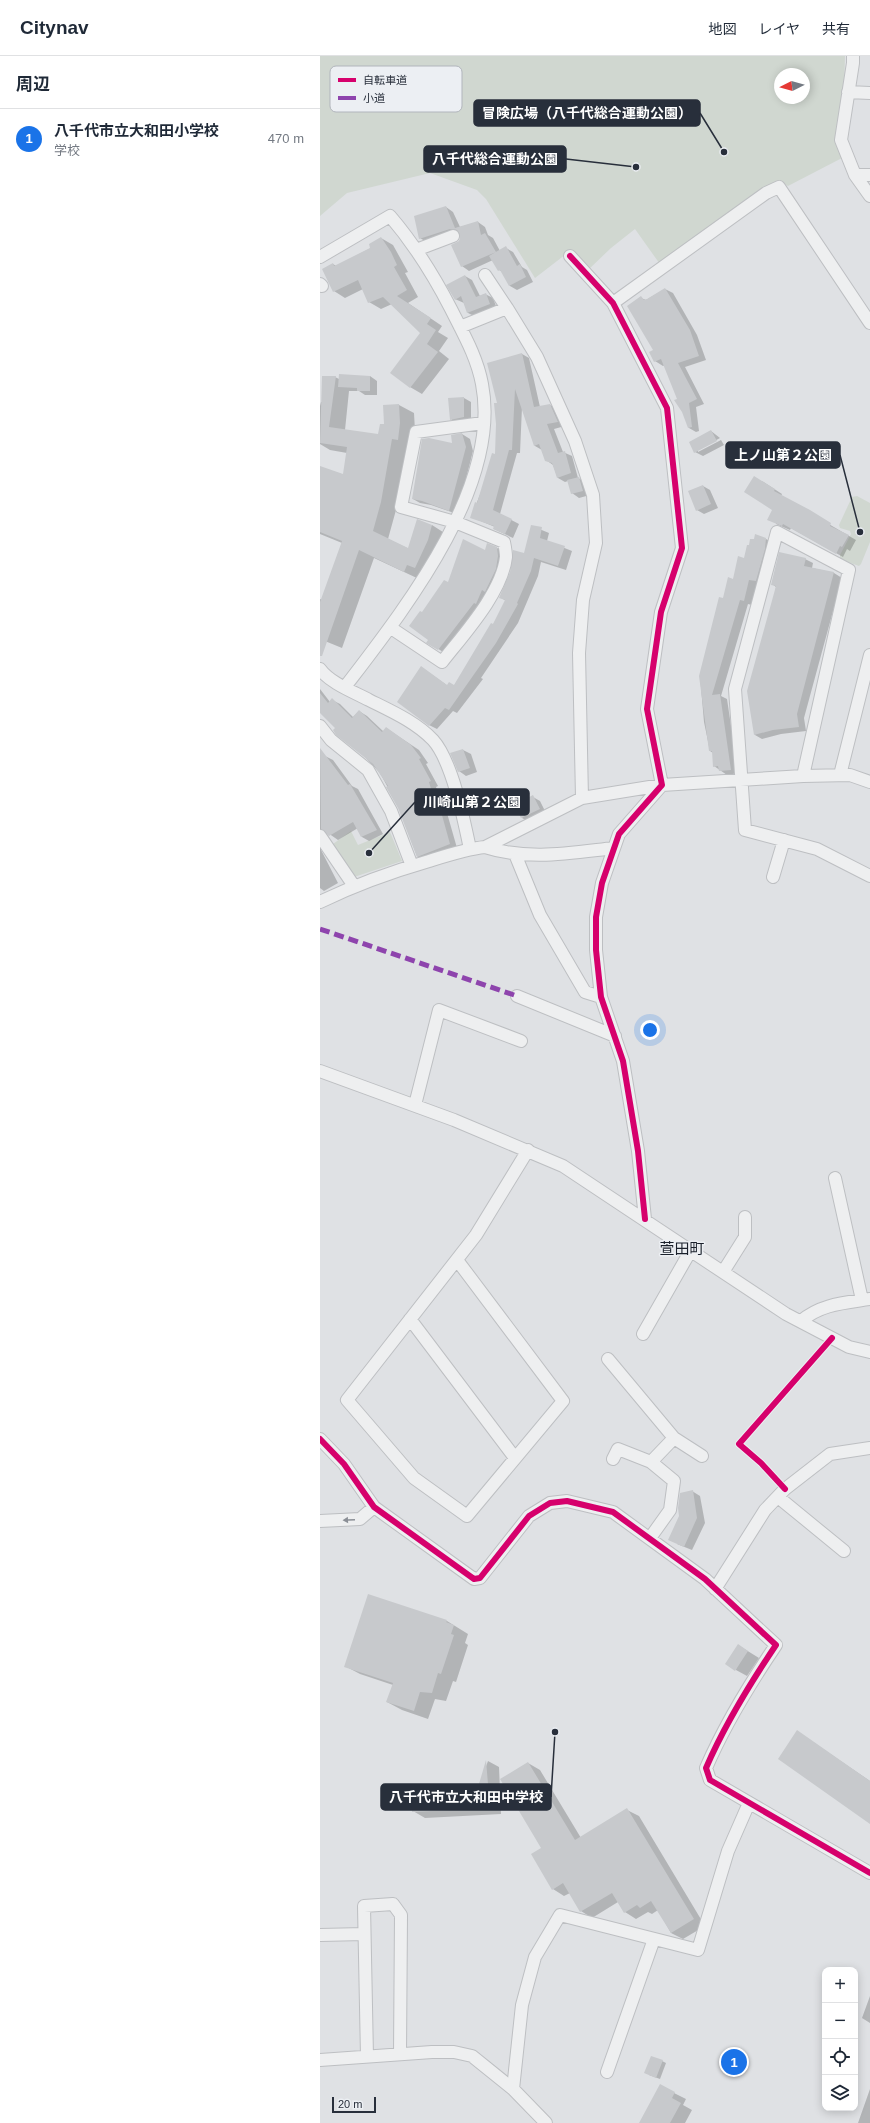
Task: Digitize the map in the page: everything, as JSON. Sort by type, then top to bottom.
[{"type":"street","points":[[853,56],[841,140],[855,175],[870,196]]},
{"type":"street","points":[[848,92],[870,93]]},
{"type":"street","points":[[855,175],[870,175]]},
{"type":"street","points":[[613,303],[766,193],[780,187],[870,323]]},
{"type":"street","points":[[320,257],[390,216],[416,250],[441,289],[472,351],[480,373],[484,403],[482,446],[476,468],[455,522],[428,574],[390,628],[345,687]]},
{"type":"street","points":[[416,250],[453,236]]},
{"type":"street","points":[[570,256],[613,303],[667,408],[682,548],[661,612],[647,709],[662,785]]},
{"type":"street","points":[[485,275],[537,357],[575,441],[593,495],[596,543],[583,600],[579,653],[582,798]]},
{"type":"street","points":[[460,327],[507,308]]},
{"type":"street","points":[[390,628],[442,662],[480,614],[497,585],[506,557],[504,542],[455,522],[401,507],[416,432],[484,423]]},
{"type":"street","points":[[803,776],[849,570],[777,532],[735,689],[743,780],[745,830],[817,849],[870,876]]},
{"type":"street","points":[[840,775],[870,655]]},
{"type":"street","points":[[320,669],[323,673],[345,687],[410,721],[432,739],[442,751],[456,795],[470,849]]},
{"type":"street","points":[[320,726],[331,740],[368,770],[391,811],[412,866]]},
{"type":"street","points":[[320,902],[354,886],[412,866],[470,849],[486,847],[582,798],[662,785],[803,776],[850,775],[870,782]]},
{"type":"street","points":[[645,1219],[637,1144],[623,1061],[601,997],[596,950],[596,917],[602,883],[619,834],[662,785]]},
{"type":"street","points":[[320,836],[354,886]]},
{"type":"street","points":[[773,877],[784,840]]},
{"type":"street","points":[[486,847],[500,852],[543,856],[614,848]]},
{"type":"street","points":[[515,854],[540,915],[585,992],[601,997]]},
{"type":"street","points":[[517,996],[615,1036]]},
{"type":"street","points":[[415,1105],[438,1010],[521,1041]]},
{"type":"street","points":[[320,1071],[415,1105],[528,1150],[563,1166],[723,1272],[801,1321],[849,1347],[870,1352]]},
{"type":"street","points":[[457,1260],[563,1401],[467,1516],[414,1478],[347,1400],[476,1235],[528,1150]]},
{"type":"street","points":[[801,1321],[812,1311],[826,1306],[866,1299],[835,1178]]},
{"type":"street","points":[[723,1272],[745,1237],[745,1217]]},
{"type":"street","points":[[643,1334],[690,1250]]},
{"type":"street","points":[[410,1319],[516,1458]]},
{"type":"street","points":[[608,1359],[674,1438],[702,1456]]},
{"type":"street","points":[[651,1462],[674,1438]]},
{"type":"street","points":[[320,1439],[344,1464],[374,1507],[474,1579],[480,1578],[529,1516],[550,1503],[567,1501],[613,1512],[650,1538],[715,1588],[776,1645],[744,1692],[721,1735],[706,1768],[710,1780],[870,1873]]},
{"type":"street","points":[[715,1588],[765,1510],[778,1497],[830,1454],[870,1448]]},
{"type":"street","points":[[617,1449],[651,1462],[674,1481],[670,1510],[650,1538]]},
{"type":"street","points":[[778,1497],[844,1551]]},
{"type":"street","points":[[320,1521],[360,1519],[374,1507]]},
{"type":"street","points":[[513,2089],[522,2005],[535,1957],[560,1915],[698,1950],[728,1850],[749,1803]]},
{"type":"street","points":[[367,2057],[364,1906],[393,1904],[401,1915],[400,2054]]},
{"type":"street","points":[[320,1935],[364,1934]]},
{"type":"street","points":[[607,2072],[654,1939]]},
{"type":"street","points":[[320,2060],[400,2054],[454,2052],[472,2056],[513,2089],[546,2123]]},
{"type":"shaded area","points":[[320,56],[845,56],[842,158],[788,186],[781,182],[662,267],[635,229],[611,248],[588,270],[570,251],[535,278],[486,199],[477,190],[430,173],[347,193],[320,216]]},
{"type":"shaded area","points":[[857,496],[870,503],[870,542],[859,566],[840,559],[840,555],[851,534],[850,531],[840,528],[839,525],[852,497]]},
{"type":"shaded area","points":[[351,831],[358,845],[390,832],[402,861],[354,877],[333,844]]},
{"type":"building","points":[[446,206],[455,228],[478,221],[481,235],[485,233],[496,252],[461,267],[451,245],[459,241],[460,238],[457,230],[450,229],[419,239],[414,216]]},
{"type":"building","points":[[381,237],[391,252],[397,265],[394,267],[407,290],[397,296],[431,318],[427,324],[436,330],[427,344],[438,352],[410,388],[390,373],[420,333],[383,297],[368,303],[358,280],[333,292],[322,269],[333,263],[334,266],[370,248],[369,244]]},
{"type":"building","points":[[506,246],[517,266],[520,264],[526,277],[509,286],[500,270],[498,271],[489,256]]},
{"type":"building","points":[[465,275],[476,297],[486,293],[490,304],[467,313],[461,296],[455,300],[446,285]]},
{"type":"building","points":[[665,288],[690,330],[699,356],[678,363],[697,399],[689,403],[692,427],[688,428],[682,412],[674,400],[677,399],[661,359],[654,362],[649,352],[653,350],[627,306],[641,296],[644,300],[647,299]]},
{"type":"building","points":[[522,353],[534,407],[550,404],[558,422],[547,424],[558,453],[565,451],[571,473],[557,478],[552,463],[545,461],[539,444],[534,446],[515,389],[512,450],[509,450],[493,510],[512,519],[505,534],[493,529],[494,526],[470,518],[475,502],[477,503],[492,453],[495,454],[496,424],[494,403],[497,403],[487,363]]},
{"type":"building","points":[[339,374],[370,376],[370,391],[357,391],[357,388],[338,387]]},
{"type":"building","points":[[322,376],[336,376],[329,427],[378,434],[380,424],[384,424],[383,405],[399,404],[400,423],[398,440],[392,439],[381,502],[373,531],[408,548],[417,519],[432,525],[428,540],[415,568],[407,565],[404,572],[359,550],[322,656],[320,656],[320,602],[342,541],[320,532],[320,466],[343,474],[347,447],[320,443]]},
{"type":"building","points":[[464,397],[464,417],[450,420],[448,398]]},
{"type":"building","points":[[711,430],[717,441],[694,453],[689,442]]},
{"type":"building","points":[[462,433],[466,447],[449,511],[412,499],[422,439],[429,438],[452,443],[451,435]]},
{"type":"building","points":[[754,476],[775,489],[774,491],[831,523],[830,526],[849,535],[842,547],[840,546],[836,554],[783,524],[782,526],[767,520],[772,510],[744,492]]},
{"type":"building","points":[[579,477],[583,491],[571,494],[567,480]]},
{"type":"building","points":[[703,485],[711,504],[696,511],[688,491]]},
{"type":"building","points":[[531,525],[542,527],[540,538],[565,546],[558,566],[534,558],[531,571],[517,603],[518,604],[496,643],[449,710],[445,708],[429,726],[397,702],[421,666],[447,685],[449,682],[454,685],[491,623],[493,624],[505,600],[499,598],[510,572],[513,550],[524,553]]},
{"type":"building","points":[[755,534],[766,538],[765,549],[756,581],[749,580],[744,601],[740,600],[712,695],[720,694],[731,770],[719,771],[718,766],[713,767],[712,751],[709,751],[699,676],[719,597],[723,598],[728,577],[733,579],[738,556],[744,558],[747,545],[749,545],[750,539],[754,539]]},
{"type":"building","points":[[463,539],[485,550],[487,543],[497,547],[498,556],[496,569],[485,592],[482,590],[476,604],[474,603],[438,650],[426,643],[428,640],[409,626],[420,611],[422,612],[444,580],[448,582]]},
{"type":"building","points":[[779,552],[806,558],[804,566],[834,572],[797,714],[799,727],[773,730],[754,735],[747,691],[776,586],[771,585]]},
{"type":"building","points":[[320,693],[328,703],[332,698],[352,718],[359,710],[382,732],[386,727],[411,745],[421,758],[419,759],[431,781],[429,782],[437,809],[440,808],[450,844],[417,857],[398,808],[386,787],[388,786],[373,764],[336,735],[333,730],[335,728],[320,713]]},
{"type":"building","points":[[320,748],[348,785],[350,784],[377,830],[361,837],[353,822],[329,836],[321,829]]},
{"type":"building","points":[[463,749],[470,768],[458,772],[450,753]]},
{"type":"building","points":[[533,795],[540,809],[521,818],[514,805]]},
{"type":"building","points":[[693,1490],[697,1518],[684,1547],[668,1540],[679,1516],[678,1508],[680,1493]]},
{"type":"building","points":[[368,1594],[447,1620],[446,1622],[454,1625],[451,1634],[454,1635],[441,1674],[438,1673],[432,1693],[420,1692],[414,1711],[386,1702],[393,1683],[344,1667]]},
{"type":"building","points":[[738,1644],[748,1651],[735,1671],[725,1664]]},
{"type":"building","points":[[797,1730],[870,1781],[870,1824],[778,1759]]},
{"type":"building","points":[[486,1760],[490,1808],[412,1812],[411,1786],[479,1784]]},
{"type":"building","points":[[528,1762],[575,1840],[627,1808],[694,1919],[671,1933],[651,1901],[640,1908],[637,1905],[624,1913],[612,1893],[580,1912],[563,1883],[552,1890],[531,1854],[541,1848],[500,1779]]},
{"type":"building","points":[[651,2056],[663,2060],[656,2078],[644,2073]]},
{"type":"building","points":[[660,2084],[675,2092],[672,2098],[681,2103],[670,2123],[639,2123]]},
{"type":"marked path","points":[[320,929],[517,996]]},
{"type":"cycle path","points":[[570,256],[613,303],[667,408],[682,548],[661,612],[647,709],[662,785],[619,834],[602,883],[596,917],[596,950],[601,997],[623,1061],[638,1151],[645,1219]]},
{"type":"cycle path","points":[[785,1489],[761,1463],[739,1444],[832,1338]]},
{"type":"cycle path","points":[[320,1439],[344,1464],[374,1507],[474,1579],[480,1578],[529,1516],[550,1503],[567,1501],[613,1512],[705,1579],[776,1645],[738,1705],[713,1752],[706,1768],[710,1780],[870,1873]]},
{"type":"place","name":"冒険広場（八千代総合運動公園）","points":[[724,152]]},
{"type":"place","name":"八千代総合運動公園","points":[[636,167]]},
{"type":"place","name":"上ノ山第２公園","points":[[860,532]]},
{"type":"place","name":"川崎山第２公園","points":[[369,853]]},
{"type":"place","name":"八千代市立大和田中学校","points":[[555,1732]]},
{"type":"place","name":"八千代市立大和田小学校","points":[[734,2062]]},
{"type":"district","name":"萱田町","points":[[682,1248]]}]
